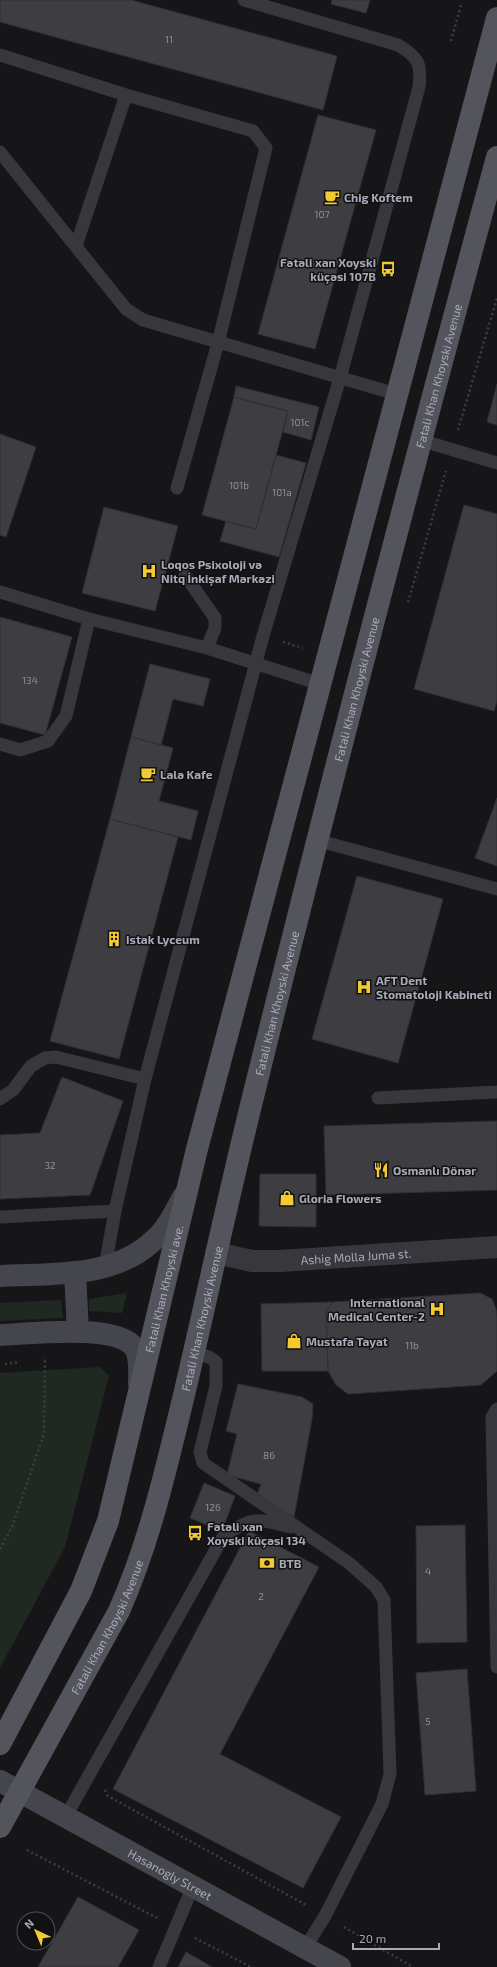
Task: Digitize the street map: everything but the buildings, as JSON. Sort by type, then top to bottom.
[{"type":"main road","points":[[0,1276],[75,1272],[105,1267],[122,1262],[155,1240],[172,1218],[188,1187],[396,394],[497,18]]},
{"type":"main road","name":"Fatali Khan Khoyski Avenue","points":[[0,1827],[119,1611],[134,1578],[151,1528],[316,840],[420,440],[497,157]]},
{"type":"main road","name":"Fatali Khan Khoyski ave.","points":[[140,1391],[188,1187]]},
{"type":"main road","points":[[75,1272],[78,1332]]},
{"type":"main road","points":[[0,1335],[99,1332],[127,1340],[135,1348],[138,1358],[140,1391],[108,1521],[95,1557],[81,1591],[0,1744]]},
{"type":"main road","name":"Hasanogly Street","points":[[0,1781],[340,1967]]},
{"type":"street","name":"Ashig Molla Juma st.","points":[[216,1254],[252,1261],[280,1261],[497,1247]]},
{"type":"lane","points":[[105,1267],[115,1211],[145,1079],[256,663],[340,378],[419,87],[420,72],[418,61],[410,51],[398,45],[244,0]]},
{"type":"lane","points":[[0,55],[126,95],[253,131],[266,148],[218,343],[177,488]]},
{"type":"lane","points":[[76,246],[126,95]]},
{"type":"lane","points":[[0,152],[126,309],[143,320],[396,394]]},
{"type":"lane","points":[[420,440],[497,463]]},
{"type":"lane","points":[[185,575],[215,618],[215,628],[206,648]]},
{"type":"lane","points":[[0,592],[89,619],[206,648],[320,684]]},
{"type":"lane","points":[[0,744],[20,750],[48,741],[66,716],[89,619]]},
{"type":"lane","points":[[316,840],[497,890]]},
{"type":"lane","points":[[0,1099],[13,1090],[31,1066],[45,1058],[56,1057],[145,1079]]},
{"type":"lane","points":[[378,1098],[497,1092]]},
{"type":"lane","points":[[0,1217],[115,1211]]},
{"type":"lane","points":[[194,1353],[209,1357],[216,1362],[217,1371],[216,1386],[200,1452],[203,1463],[348,1563],[376,1587],[384,1600],[390,1774],[382,1804],[325,1916],[305,1948]]},
{"type":"lane","points":[[497,1409],[492,1417],[497,1667]]},
{"type":"lane","points":[[66,1816],[223,1537],[240,1524],[258,1519],[299,1529]]},
{"type":"lane","points":[[159,1967],[192,1886]]},
{"type":"path","points":[[451,41],[461,5]]},
{"type":"path","points":[[407,606],[497,298]]},
{"type":"path","points":[[0,1549],[12,1527],[44,1434],[45,1359]]},
{"type":"path","points":[[38,1360],[52,1359]]},
{"type":"path","points":[[5,1364],[25,1362]]},
{"type":"path","points":[[99,1756],[108,1762],[111,1768],[105,1790],[108,1796],[325,1916],[413,1967]]},
{"type":"path","points":[[27,1850],[251,1967]]},
{"type":"shaded area","points":[[127,1293],[122,1313],[89,1311],[89,1299]]},
{"type":"shaded area","points":[[61,1300],[63,1318],[0,1321],[0,1303]]},
{"type":"shaded area","points":[[100,1367],[109,1376],[65,1547],[0,1668],[0,1373]]},
{"type":"place","name":"Chig Koftem","points":[[332,197]]},
{"type":"place","name":"Fətəli xan Xoyski küçəsi 107B","points":[[388,269]]},
{"type":"place","name":"Loqos Psixoloji və Nitq İnkişaf Mərkəzi","points":[[149,571]]},
{"type":"place","name":"Lalə Kafe","points":[[148,774]]},
{"type":"place","name":"Istak Lyceum","points":[[114,939]]},
{"type":"place","name":"AFT Dent Stomatoloji Kabineti","points":[[364,987]]},
{"type":"place","name":"Osmanlı Dönər","points":[[381,1170]]},
{"type":"place","name":"Gloria Flowers","points":[[287,1198]]},
{"type":"place","name":"International Medical Center-2","points":[[437,1309]]},
{"type":"place","name":"Mustafa Tayat","points":[[294,1341]]},
{"type":"place","name":"Fətəli xan Xoyski küçəsi 134","points":[[195,1533]]},
{"type":"place","name":"BTB","points":[[267,1563]]}]
